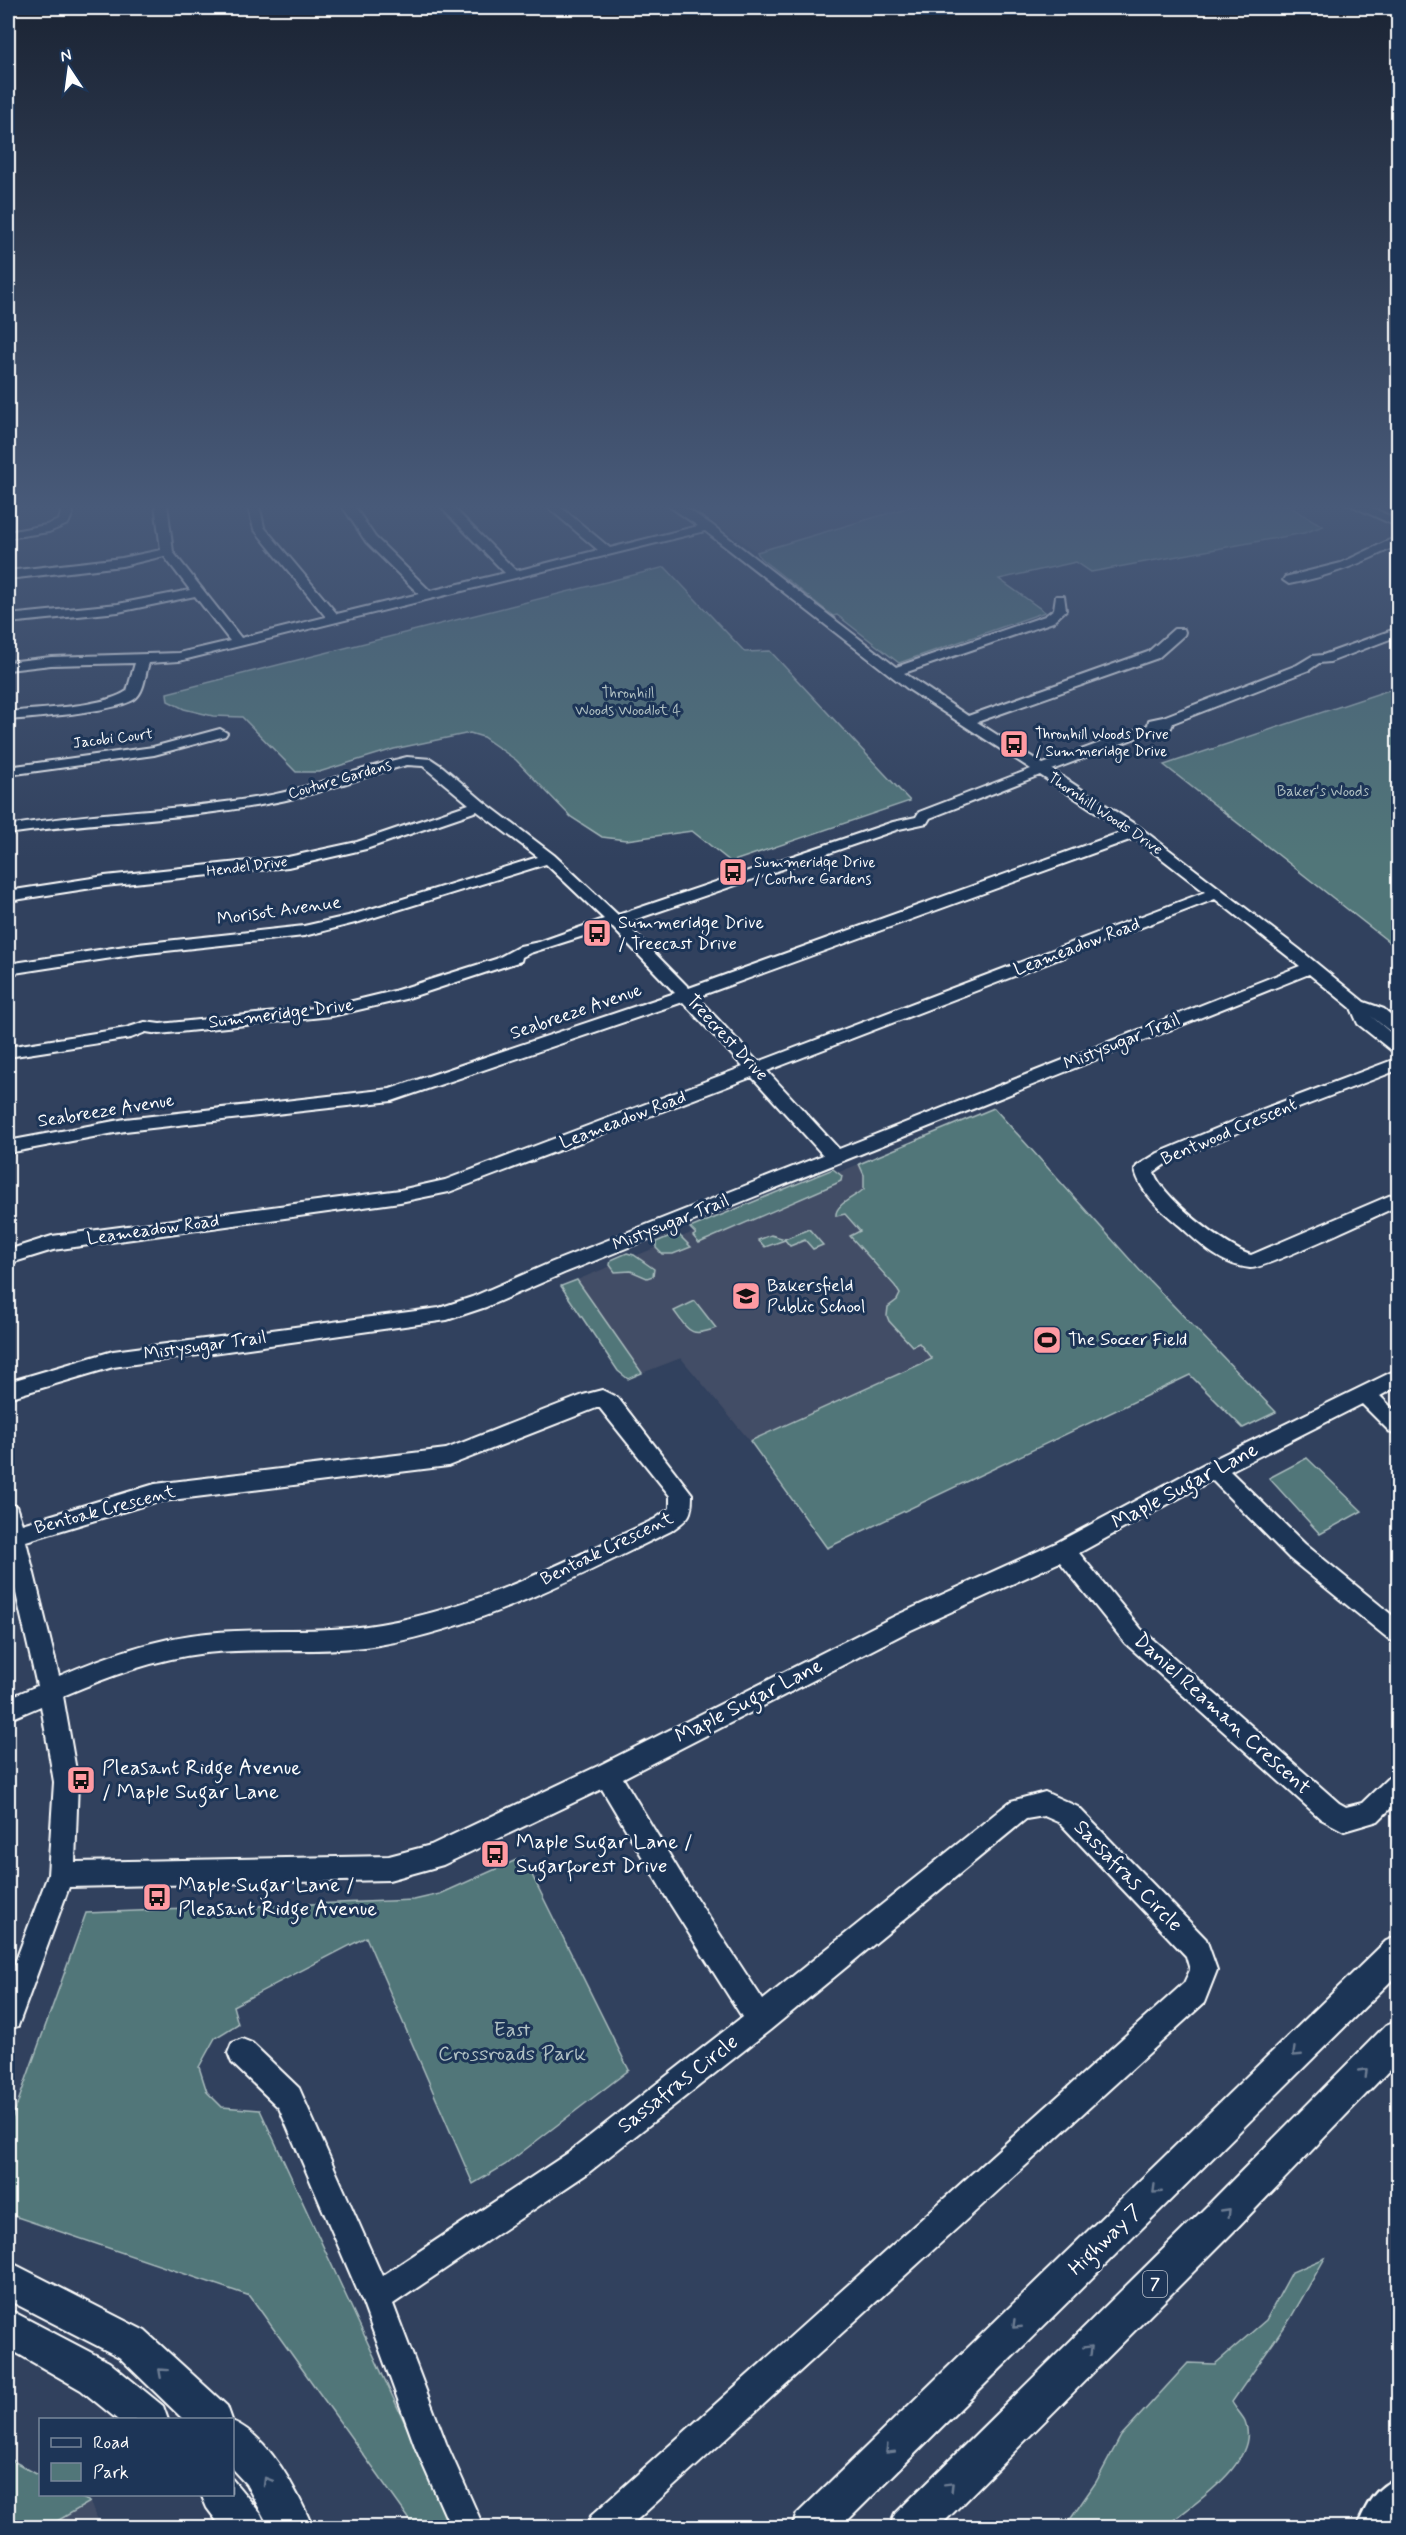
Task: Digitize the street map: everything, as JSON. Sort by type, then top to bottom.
[{"type":"highway","points":[[1379,2528],[1398,2500]]},
{"type":"main road","name":"Highway 7","points":[[811,2528],[1398,1952]]},
{"type":"main road","name":"7","points":[[909,2528],[1220,2219],[1398,2037]]},
{"type":"main road","points":[[8,2280],[132,2344],[211,2418]]},
{"type":"main road","points":[[8,2328],[95,2376],[147,2418]]},
{"type":"main road","points":[[234,2442],[260,2470],[293,2528]]},
{"type":"main road","points":[[223,2496],[247,2528]]},
{"type":"street","points":[[222,622],[238,643]]},
{"type":"street","points":[[8,666],[62,659],[143,660],[179,657],[325,622]]},
{"type":"street","name":"Thornhill Woods Drive","points":[[830,622],[894,672],[1137,832],[1358,1006],[1378,1013],[1398,1029]]},
{"type":"street","points":[[894,672],[1039,622]]},
{"type":"street","points":[[966,721],[1153,655],[1179,632]]},
{"type":"street","name":"Summeridge Drive","points":[[8,1052],[131,1033],[145,1034],[159,1029],[332,1011],[399,995],[504,959],[523,957],[542,946],[898,825],[922,820],[924,815],[1147,729],[1166,725],[1166,722],[1304,667],[1311,668],[1324,663],[1325,659],[1398,632]]},
{"type":"street","points":[[8,716],[106,704],[125,699],[132,694],[143,660]]},
{"type":"street","name":"Jacobi Court","points":[[8,771],[154,751],[220,733]]},
{"type":"street","name":"Couture Gardens","points":[[8,830],[164,810],[248,803],[414,760],[426,762],[438,770],[479,805],[549,858],[615,921]]},
{"type":"street","name":"Hendel Drive","points":[[8,896],[105,881],[288,862],[361,846],[479,805]]},
{"type":"street","name":"Seabreeze Avenue","points":[[8,1147],[125,1125],[392,1095],[686,995],[1137,832]]},
{"type":"street","name":"Morisot Avenue","points":[[8,969],[138,949],[304,931],[353,920],[549,858]]},
{"type":"street","name":"Leameadow Road","points":[[8,1257],[52,1243],[400,1196],[449,1186],[1215,894]]},
{"type":"street","name":"Treecrest Drive","points":[[615,921],[836,1157]]},
{"type":"street","name":"Mistysugar Trail","points":[[8,1390],[113,1359],[440,1315],[479,1302],[557,1268],[1311,967]]},
{"type":"street","name":"Thornhill Woods Drive","points":[[1358,1006],[1364,1020],[1398,1047]]},
{"type":"street","name":"Bentwood Crescent","points":[[1398,1064],[1164,1157],[1144,1170],[1147,1181],[1168,1205],[1216,1247],[1233,1257],[1252,1262],[1398,1198]]},
{"type":"street","name":"Maple Sugar Lane","points":[[61,1875],[389,1868],[434,1856],[607,1774],[903,1623],[1064,1550],[1214,1469],[1398,1377]]},
{"type":"street","points":[[1365,1394],[1398,1427]]},
{"type":"street","name":"Bentoak Crescent","points":[[10,1537],[155,1493],[448,1457],[583,1403],[602,1398],[611,1404],[681,1494],[681,1512],[663,1526],[476,1611],[377,1635],[211,1644],[152,1653],[50,1690]]},
{"type":"street","points":[[1214,1469],[1297,1551],[1398,1633]]},
{"type":"street","points":[[8,1512],[10,1537],[50,1690],[66,1782],[61,1875],[8,2016]]},
{"type":"street","name":"Daniel Reaman Crescent","points":[[1064,1550],[1133,1636],[1330,1811],[1344,1819],[1369,1813],[1398,1785]]},
{"type":"street","points":[[8,1708],[50,1690]]},
{"type":"street","points":[[607,1774],[678,1893],[760,2020]]},
{"type":"street","name":"Sassafras Circle","points":[[376,2298],[578,2163],[760,2020],[1020,1809],[1045,1804],[1069,1815],[1197,1948],[1204,1970],[1194,1993],[603,2528]]},
{"type":"street","points":[[242,2053],[289,2098],[376,2298],[432,2449],[468,2528]]},
{"type":"shaded area","name":"Bakersfield Public School","points":[[859,1164],[864,1175],[864,1189],[852,1199],[839,1205],[837,1216],[845,1214],[861,1231],[850,1236],[911,1306],[919,1343],[933,1359],[750,1441],[681,1358],[642,1373],[577,1280]]},
{"type":"shaded area","points":[[90,2502],[101,2527],[47,2527]]},
{"type":"green space","name":"Thronhill Woods Woodlot 4","points":[[446,622],[717,622],[745,652],[770,651],[910,801],[731,862],[692,831],[626,840],[602,837],[571,817],[516,760],[483,737],[470,733],[394,749],[319,772],[296,772],[242,717],[213,716],[184,709],[168,701],[167,693]]},
{"type":"green space","points":[[846,622],[1016,622],[899,663]]},
{"type":"green space","name":"Baker's Woods","points":[[1398,687],[1398,949],[1164,765]]},
{"type":"green space","points":[[994,1108],[1143,1274],[1276,1412],[1243,1428],[1190,1375],[827,1548],[750,1441],[932,1359],[919,1343],[912,1346],[889,1321],[888,1307],[897,1300],[900,1294],[850,1236],[860,1231],[845,1214],[836,1216],[842,1205],[864,1189],[864,1175],[859,1164]]},
{"type":"green space","points":[[833,1169],[842,1176],[841,1181],[699,1243],[693,1236],[696,1234],[690,1228]]},
{"type":"green space","points":[[809,1229],[823,1245],[813,1249],[805,1240],[790,1246],[785,1240],[765,1247],[758,1240],[771,1235],[785,1239]]},
{"type":"green space","points":[[677,1233],[691,1247],[673,1254],[662,1254],[656,1248],[656,1242]]},
{"type":"green space","points":[[627,1253],[634,1255],[654,1269],[653,1276],[647,1278],[631,1271],[615,1272],[610,1265],[611,1260]]},
{"type":"green space","points":[[577,1280],[642,1373],[628,1379],[618,1371],[561,1286]]},
{"type":"green space","points":[[695,1301],[716,1328],[695,1332],[683,1324],[674,1311]]},
{"type":"green space","points":[[1307,1458],[1362,1511],[1320,1534],[1269,1478]]},
{"type":"green space","name":"East Crossroads Park","points":[[523,1857],[629,2070],[505,2165],[473,2184],[366,1937],[233,2006],[238,2024],[215,2038],[199,2067],[207,2092],[222,2107],[260,2110],[453,2527],[415,2527],[250,2296],[8,2214],[8,2130],[86,1913],[414,1900],[440,1894]]},
{"type":"green space","points":[[1325,2258],[1290,2319],[1232,2402],[1245,2421],[1247,2436],[1244,2451],[1223,2479],[1168,2527],[1065,2527],[1096,2482],[1121,2436],[1188,2363],[1215,2364],[1266,2320],[1292,2272]]},
{"type":"green space","points":[[8,2458],[39,2475],[39,2496],[78,2496],[90,2502],[47,2527],[8,2527]]},
{"type":"place","name":"Thronhill Woods Drive / Summeridge Drive","points":[[1014,744]]},
{"type":"place","name":"Summeridge Drive / Couture Gardens","points":[[733,872]]},
{"type":"place","name":"Summeridge Drive / Treecast Drive","points":[[597,933]]},
{"type":"place","name":"Bakersfield Public School","points":[[746,1296]]},
{"type":"place","name":"The Soccer Field","points":[[1047,1340]]},
{"type":"place","name":"Pleasant Ridge Avenue / Maple Sugar Lane","points":[[81,1780]]},
{"type":"place","name":"Maple Sugar Lane / Sugarforest Drive","points":[[495,1854]]},
{"type":"place","name":"Maple Sugar Lane / Pleasant Ridge Avenue","points":[[157,1897]]}]
